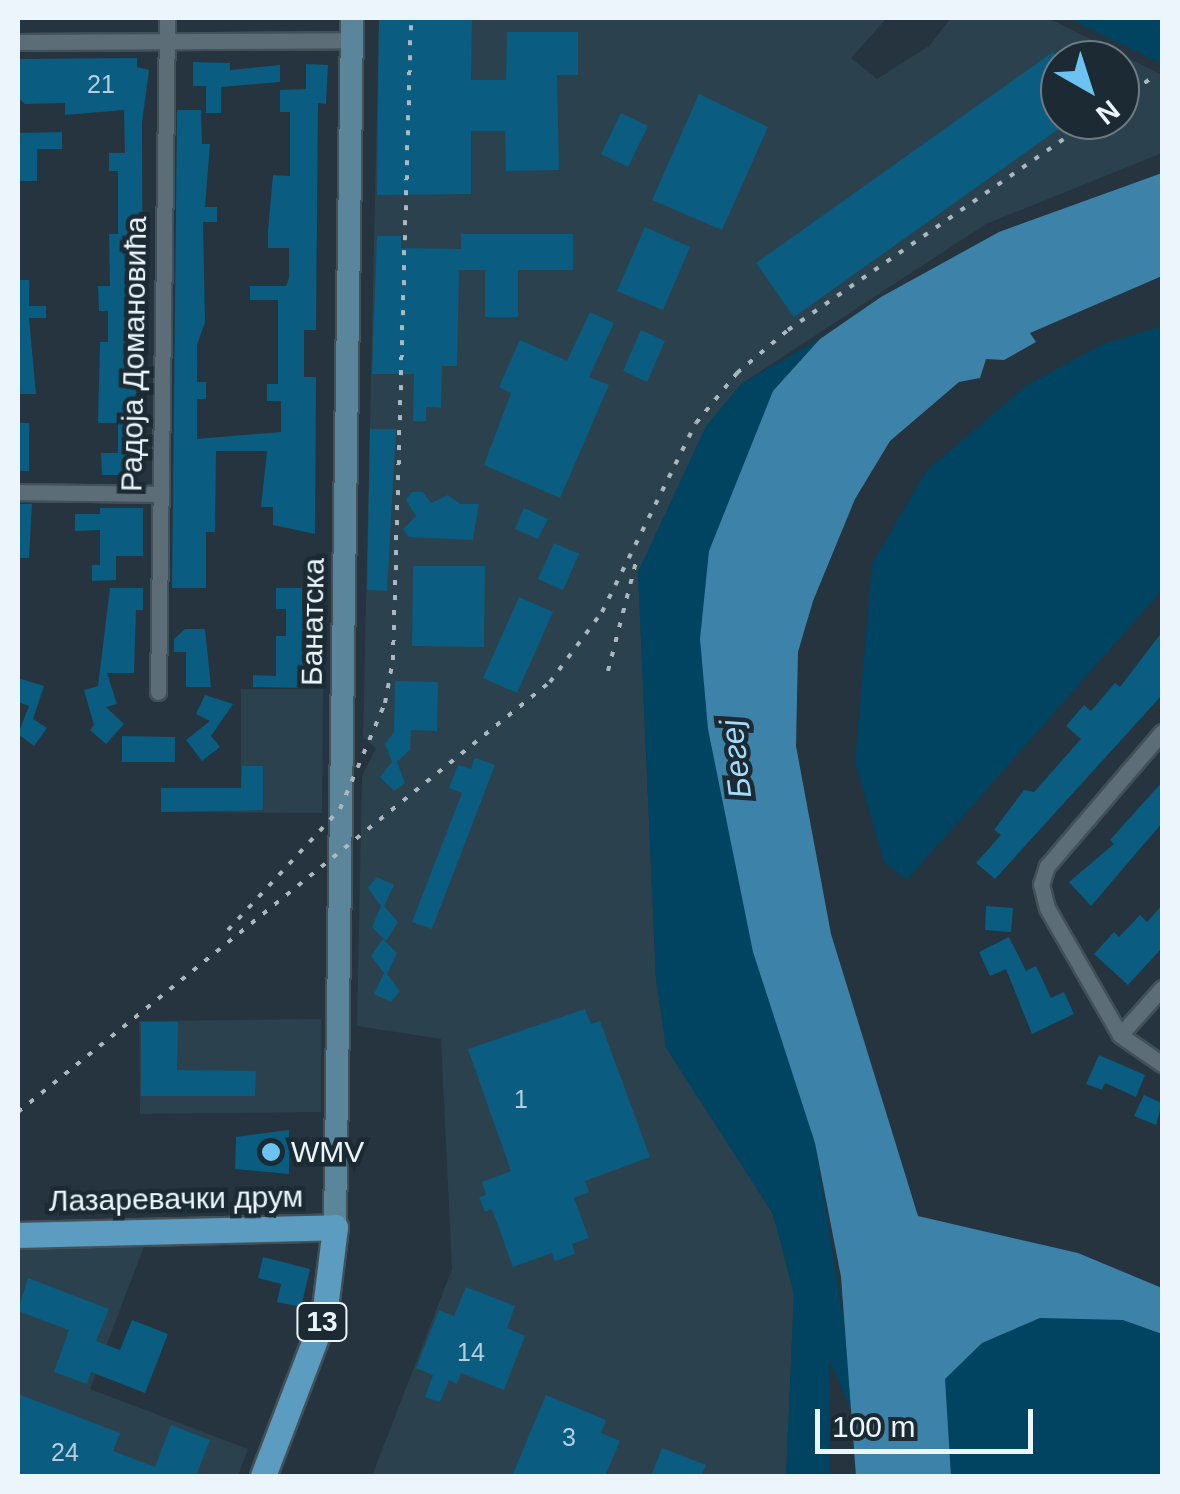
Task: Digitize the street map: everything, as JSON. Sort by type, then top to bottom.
[{"type":"main road","name":"Банатска","points":[[336,1227],[352,29]]},
{"type":"main road","name":"Лазаревачки друм","points":[[18,1234],[336,1227]]},
{"type":"main road","name":"13","points":[[264,1476],[324,1316],[336,1227]]},
{"type":"street","name":"Радоја Домановића","points":[[158,692],[168,18]]},
{"type":"street","points":[[18,42],[168,42],[352,29]]},
{"type":"street","points":[[18,492],[159,494]]},
{"type":"street","points":[[1162,732],[1047,866],[1041,884],[1047,908],[1120,1035],[1162,1064]]},
{"type":"street","points":[[1120,1035],[1162,988]]},
{"type":"shaded area","points":[[379,18],[887,18],[851,58],[877,79],[929,46],[951,18],[1048,18],[1092,40],[1040,40],[1040,140],[1140,140],[1140,64],[1162,75],[1162,153],[986,224],[741,384],[638,572],[656,979],[666,1047],[773,1214],[794,1294],[786,1476],[372,1476],[452,1269],[441,1039],[357,1026],[362,776],[376,748],[363,737]]},
{"type":"shaded area","points":[[1068,18],[1162,18],[1162,64],[1140,53],[1140,40],[1113,40]]},
{"type":"shaded area","points":[[1162,326],[1162,590],[907,880],[884,862],[855,762],[872,564],[926,471],[1027,385],[1101,345]]},
{"type":"shaded area","points":[[820,339],[773,391],[709,551],[753,952],[815,1142],[848,1349],[852,1412],[829,1359],[830,1476],[786,1476],[794,1294],[773,1214],[666,1048],[656,979],[638,572],[706,426],[741,384]]},
{"type":"shaded area","points":[[241,689],[323,689],[322,813],[161,812],[161,788],[241,788]]},
{"type":"shaded area","points":[[321,1019],[321,1112],[140,1114],[139,1021]]},
{"type":"shaded area","points":[[18,1241],[146,1241],[90,1389],[248,1449],[238,1476],[18,1476]]},
{"type":"shaded area","points":[[1040,1318],[1123,1320],[1162,1334],[1162,1476],[951,1476],[945,1379],[982,1343]]},
{"type":"water","name":"Бегеј","points":[[1162,173],[1162,276],[1030,333],[1036,342],[1004,360],[986,359],[980,378],[959,382],[890,441],[855,499],[813,601],[798,652],[796,746],[831,934],[918,1216],[1078,1253],[1162,1288],[1162,1334],[1123,1320],[1040,1318],[982,1343],[945,1379],[951,1476],[856,1476],[841,1277],[815,1143],[753,952],[708,729],[700,639],[709,551],[773,391],[820,339],[881,297],[999,232]]},
{"type":"building","points":[[379,18],[472,18],[471,80],[506,80],[507,32],[578,32],[578,75],[557,75],[559,170],[506,171],[505,131],[471,131],[471,194],[377,195]]},
{"type":"building","points":[[137,58],[137,67],[149,70],[142,123],[143,369],[137,369],[143,475],[102,475],[101,453],[118,453],[118,423],[98,423],[100,342],[108,342],[108,311],[99,311],[98,286],[110,286],[109,234],[118,234],[118,171],[109,171],[109,153],[125,153],[124,110],[65,115],[65,103],[25,104],[18,98],[18,59]]},
{"type":"building","points":[[1040,61],[1040,140],[1043,140],[794,317],[756,263]]},
{"type":"building","points":[[193,62],[230,63],[230,70],[280,65],[280,82],[221,87],[221,113],[206,113],[206,86],[193,86]]},
{"type":"building","points":[[306,64],[328,65],[326,104],[318,103],[316,330],[304,330],[304,377],[316,377],[315,534],[273,525],[273,507],[261,507],[267,451],[216,451],[215,532],[206,532],[206,588],[172,588],[177,110],[201,110],[202,144],[210,144],[205,207],[217,207],[217,222],[203,222],[205,322],[197,345],[197,382],[206,382],[206,399],[197,399],[197,439],[281,432],[281,401],[267,401],[267,384],[278,384],[278,300],[250,300],[250,286],[286,286],[289,278],[289,248],[268,248],[268,231],[273,175],[290,176],[290,112],[280,112],[280,90],[306,89]]},
{"type":"building","points":[[699,94],[768,127],[722,230],[652,200]]},
{"type":"building","points":[[621,113],[648,126],[628,167],[601,154]]},
{"type":"building","points":[[62,132],[62,149],[37,149],[37,181],[18,181],[18,133]]},
{"type":"building","points":[[645,227],[690,247],[663,310],[617,291]]},
{"type":"building","points":[[461,234],[573,234],[573,270],[518,270],[518,317],[485,317],[485,270],[459,270],[457,366],[442,366],[441,408],[426,407],[426,421],[413,421],[414,374],[372,374],[377,236],[401,236],[401,248],[461,249]]},
{"type":"building","points":[[18,280],[29,280],[29,306],[46,306],[46,318],[29,318],[36,394],[18,394]]},
{"type":"building","points":[[590,312],[614,323],[589,377],[609,385],[560,498],[484,465],[511,393],[499,387],[520,340],[567,361]]},
{"type":"building","points":[[641,330],[665,341],[647,382],[623,371]]},
{"type":"building","points":[[18,423],[29,423],[29,471],[18,471]]},
{"type":"building","points":[[370,429],[396,429],[387,591],[367,590]]},
{"type":"building","points":[[412,492],[423,492],[431,503],[448,495],[460,504],[479,504],[473,540],[409,537],[403,529],[416,516],[406,500]]},
{"type":"building","points":[[18,504],[32,504],[29,558],[18,558]]},
{"type":"building","points":[[100,508],[143,508],[143,556],[116,556],[116,580],[92,581],[92,565],[100,565],[100,530],[75,531],[75,514],[100,514]]},
{"type":"building","points":[[524,508],[548,519],[538,539],[515,529]]},
{"type":"building","points":[[554,543],[579,554],[563,590],[538,579]]},
{"type":"building","points":[[413,566],[485,566],[484,647],[412,646]]},
{"type":"building","points":[[110,588],[143,588],[143,610],[136,610],[134,673],[107,673],[117,704],[106,707],[124,724],[106,744],[90,730],[94,725],[84,690],[98,686]]},
{"type":"building","points":[[276,588],[302,588],[302,611],[314,611],[314,633],[305,633],[305,688],[253,687],[253,675],[276,676],[276,636],[286,636],[286,609],[276,609]]},
{"type":"building","points":[[519,597],[553,612],[517,693],[483,678]]},
{"type":"building","points":[[185,629],[205,629],[211,687],[186,687],[186,652],[174,652],[174,639]]},
{"type":"building","points":[[1162,632],[1162,695],[995,879],[976,863],[1001,835],[994,830],[1024,790],[1034,792],[1081,739],[1066,726],[1084,705],[1091,711],[1115,683],[1120,687]]},
{"type":"building","points":[[18,678],[44,686],[33,719],[47,728],[34,746],[18,734],[29,706],[18,702]]},
{"type":"building","points":[[395,681],[438,682],[437,731],[411,730],[410,750],[397,762],[405,783],[394,791],[380,777],[392,762],[385,744],[394,732]]},
{"type":"building","points":[[205,695],[233,704],[211,736],[220,747],[202,761],[186,740],[210,721],[196,714]]},
{"type":"building","points":[[122,736],[175,737],[175,762],[122,762]]},
{"type":"building","points":[[475,758],[495,765],[432,929],[412,922],[462,793],[449,788],[458,765],[471,769]]},
{"type":"building","points":[[242,766],[263,766],[263,810],[161,812],[161,788],[241,788]]},
{"type":"building","points":[[1162,782],[1162,823],[1091,906],[1069,882],[1114,844],[1110,840]]},
{"type":"building","points":[[377,877],[394,885],[384,906],[398,922],[386,941],[372,927],[381,906],[368,888]]},
{"type":"building","points":[[1162,905],[1162,948],[1128,985],[1094,954],[1114,932],[1119,937],[1140,915],[1147,922]]},
{"type":"building","points":[[986,906],[1013,908],[1011,932],[985,930]]},
{"type":"building","points":[[1009,937],[1026,971],[1036,966],[1051,998],[1064,992],[1074,1014],[1032,1034],[1006,969],[990,976],[979,952]]},
{"type":"building","points":[[383,939],[397,953],[387,974],[400,991],[391,1002],[374,994],[384,973],[371,956]]},
{"type":"building","points":[[585,1009],[591,1024],[600,1021],[650,1157],[585,1181],[589,1192],[574,1198],[589,1238],[572,1244],[575,1254],[555,1261],[552,1253],[513,1267],[492,1209],[485,1212],[479,1197],[486,1195],[482,1182],[511,1171],[468,1049]]},
{"type":"building","points":[[141,1022],[178,1022],[177,1070],[256,1071],[255,1096],[141,1096]]},
{"type":"building","points":[[1099,1055],[1145,1075],[1136,1097],[1105,1083],[1102,1090],[1086,1084]]},
{"type":"building","points":[[1144,1095],[1162,1103],[1156,1125],[1134,1116]]},
{"type":"building","points":[[289,1130],[289,1174],[235,1169],[236,1137]]},
{"type":"building","points":[[263,1257],[310,1269],[301,1307],[277,1302],[281,1284],[258,1278]]},
{"type":"building","points":[[28,1278],[109,1309],[96,1341],[120,1350],[132,1320],[168,1334],[145,1393],[91,1372],[87,1384],[54,1372],[69,1330],[18,1311]]},
{"type":"building","points":[[466,1287],[515,1306],[507,1328],[525,1336],[504,1390],[461,1373],[457,1384],[449,1380],[440,1402],[425,1397],[433,1375],[416,1368],[439,1310],[454,1316]]},
{"type":"building","points":[[18,1394],[120,1433],[113,1451],[155,1467],[171,1425],[210,1440],[196,1476],[18,1476]]},
{"type":"building","points":[[546,1395],[606,1420],[601,1433],[620,1441],[605,1476],[512,1476]]},
{"type":"building","points":[[662,1448],[706,1465],[701,1476],[651,1476]]},
{"type":"railway","points":[[228,930],[340,809],[385,703],[393,660],[411,18]]},
{"type":"railway","points":[[1140,86],[1153,77]]},
{"type":"railway","points":[[18,1112],[550,682],[602,612],[696,423],[737,373],[788,330],[1062,140]]},
{"type":"railway","points":[[608,671],[636,562]]},
{"type":"place","name":"WMV","points":[[271,1152]]}]
